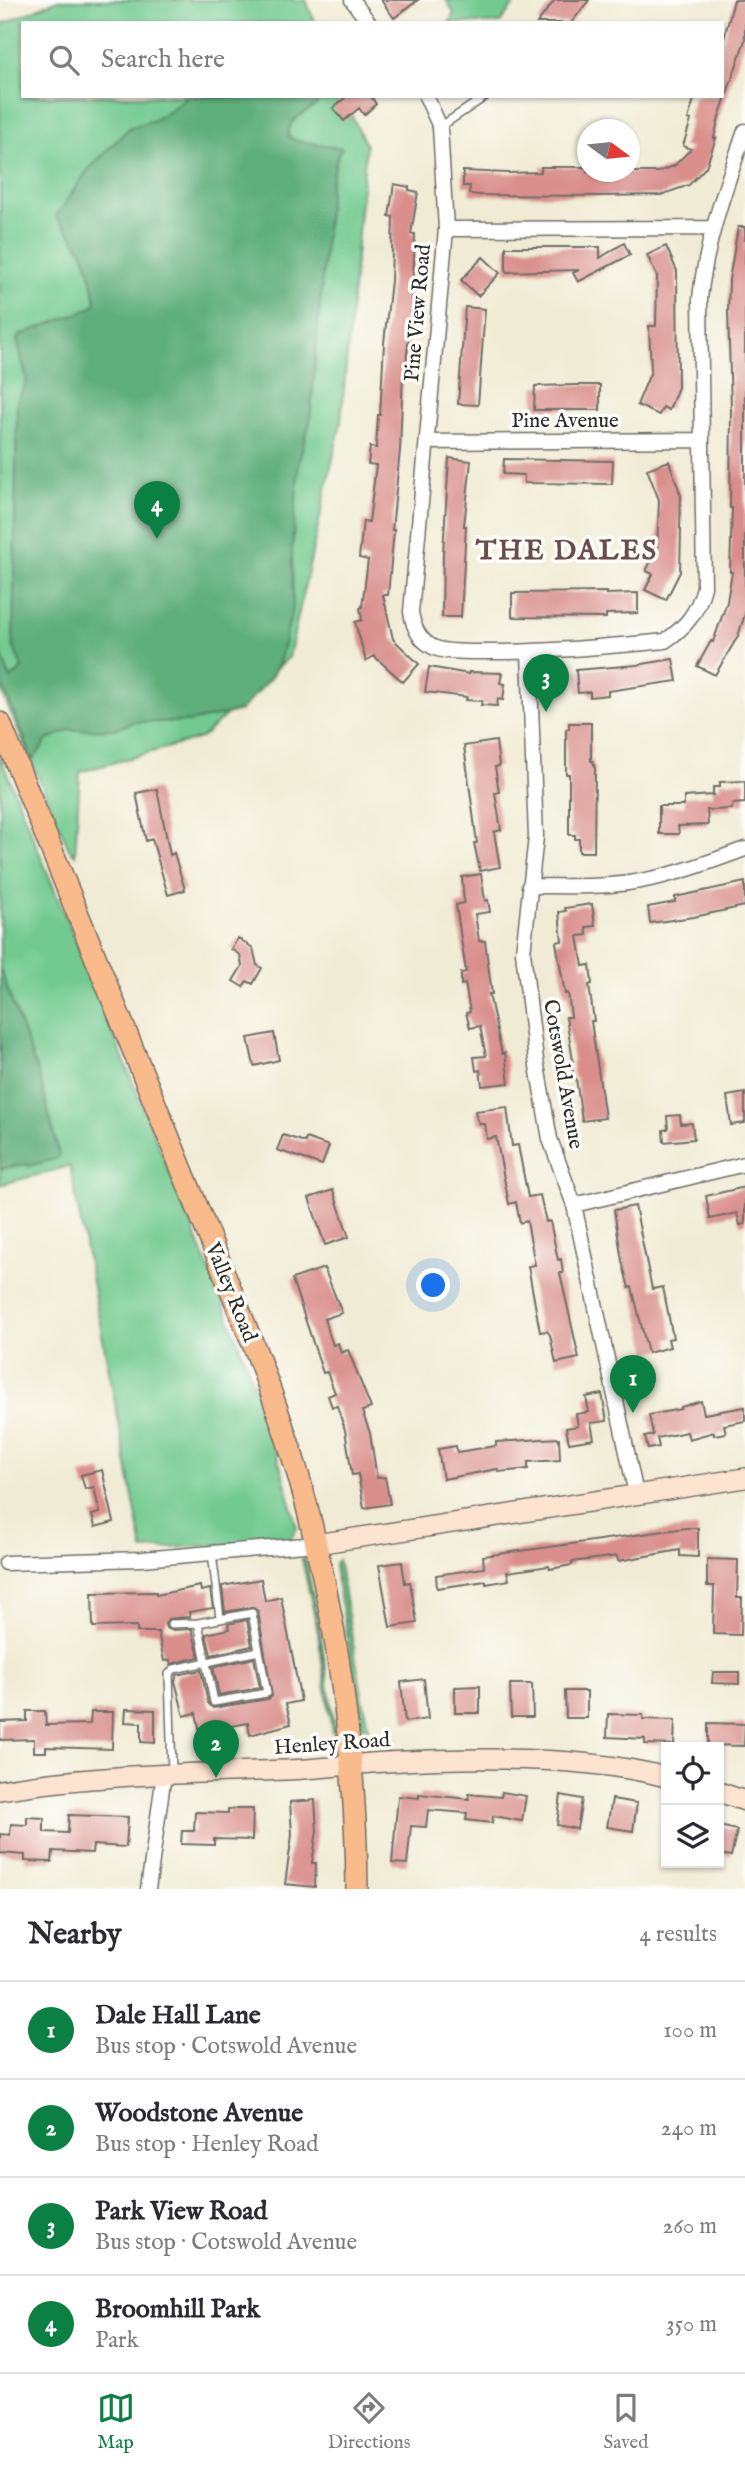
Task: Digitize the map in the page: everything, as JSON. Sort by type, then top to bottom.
[{"type":"main road","name":"Valley Road","points":[[0,723],[260,1359],[293,1457],[316,1544],[336,1646],[352,1765],[358,1889]]},
{"type":"street","points":[[352,0],[368,21]]},
{"type":"street","points":[[427,98],[440,127],[446,229]]},
{"type":"street","points":[[529,653],[664,642],[680,631],[699,606],[704,587],[700,299],[703,265],[712,229],[745,131]]},
{"type":"street","name":"Pine View Road","points":[[529,653],[434,648],[422,639],[413,625],[411,612],[428,442],[439,282],[446,229],[712,229]]},
{"type":"street","name":"Pine Avenue","points":[[428,442],[702,440]]},
{"type":"street","name":"Cotswold Avenue","points":[[529,653],[536,837],[523,952],[536,1060],[550,1139],[574,1205],[636,1494]]},
{"type":"street","points":[[529,886],[611,885],[696,867],[745,849]]},
{"type":"street","points":[[574,1205],[745,1164]]},
{"type":"street","points":[[6,1563],[88,1562],[316,1544],[745,1478]]},
{"type":"street","name":"Henley Road","points":[[0,1790],[84,1778],[288,1770],[463,1759],[624,1768],[661,1776]]},
{"type":"street","points":[[148,1889],[168,1773]]},
{"type":"street","points":[[724,1794],[745,1801]]},
{"type":"lane","points":[[440,127],[483,98]]},
{"type":"lane","points":[[212,1552],[220,1618]]},
{"type":"lane","points":[[171,1624],[198,1623],[252,1613],[267,1693],[214,1702],[198,1623]]},
{"type":"lane","points":[[168,1773],[169,1674],[174,1669],[259,1651]]},
{"type":"green space","points":[[58,0],[306,0],[314,21],[21,21],[21,98],[343,98],[366,145],[341,422],[289,657],[201,738],[80,772],[75,855],[69,849],[0,688],[0,25]]},
{"type":"green space","points":[[446,0],[517,0],[501,21],[450,21],[454,13]]},
{"type":"green space","points":[[185,98],[315,98],[317,104],[293,121],[289,137],[342,148],[330,185],[310,422],[299,460],[292,551],[293,608],[279,663],[270,679],[240,711],[189,722],[133,722],[115,729],[69,730],[47,740],[33,760],[0,679],[0,652],[11,679],[22,668],[13,645],[17,402],[27,381],[17,339],[20,335],[90,309],[96,303],[85,257],[57,215],[87,171],[129,128],[154,120]]},
{"type":"green space","points":[[0,756],[240,1346],[271,1436],[297,1528],[290,1540],[143,1550],[70,1166],[0,1185]]},
{"type":"green space","points":[[0,968],[40,1079],[59,1154],[56,1159],[0,1169]]},
{"type":"green space","points":[[302,1559],[306,1561],[321,1637],[335,1731],[332,1732],[318,1632]]},
{"type":"green space","points":[[338,1560],[368,1728],[361,1726],[335,1570]]},
{"type":"building","points":[[381,0],[418,0],[394,18]]},
{"type":"building","points":[[555,0],[589,0],[573,21],[539,21]]},
{"type":"building","points":[[734,0],[745,0],[745,40],[719,117],[716,138],[706,167],[689,185],[661,195],[597,196],[481,195],[469,194],[470,186],[463,186],[463,171],[541,172],[541,167],[577,167],[577,182],[640,182],[640,172],[658,172],[674,166],[691,149],[683,146],[694,98],[724,98],[724,38]]},
{"type":"building","points":[[345,98],[372,98],[376,104],[364,115],[359,108],[344,121],[333,108]]},
{"type":"building","points":[[394,184],[418,192],[411,234],[415,234],[412,306],[405,374],[403,373],[394,530],[388,595],[383,595],[393,639],[419,664],[403,682],[374,656],[366,661],[355,622],[362,620],[360,608],[368,560],[359,558],[363,521],[369,522],[376,465],[368,464],[370,447],[376,448],[380,415],[391,281],[393,217],[389,216]]},
{"type":"building","points":[[738,227],[745,227],[745,614],[738,636],[715,675],[697,666],[711,641],[713,642],[727,602],[732,572],[728,312],[729,280]]},
{"type":"building","points":[[624,243],[630,255],[578,282],[573,273],[579,270],[506,272],[506,247],[600,247],[600,258]]},
{"type":"building","points":[[666,246],[677,271],[678,387],[669,410],[663,407],[659,415],[637,405],[651,371],[649,326],[656,326],[657,276],[647,255]]},
{"type":"building","points":[[483,257],[500,273],[478,296],[461,280]]},
{"type":"building","points":[[465,307],[485,309],[478,405],[458,404]]},
{"type":"building","points":[[600,385],[600,410],[534,410],[535,386]]},
{"type":"building","points":[[449,458],[471,461],[464,526],[461,617],[442,617]]},
{"type":"building","points":[[504,459],[613,461],[612,484],[524,483],[524,475],[503,474]]},
{"type":"building","points":[[669,461],[681,496],[681,529],[680,572],[666,600],[645,590],[653,574],[646,571],[657,549],[659,500],[647,469]]},
{"type":"building","points":[[512,593],[638,593],[638,613],[606,614],[606,618],[512,617]]},
{"type":"building","points":[[673,659],[677,681],[608,691],[608,695],[590,697],[590,692],[578,693],[576,670]]},
{"type":"building","points":[[429,667],[469,674],[502,673],[500,683],[505,684],[503,700],[498,699],[497,706],[481,705],[482,701],[466,700],[467,697],[425,692]]},
{"type":"building","points":[[569,723],[591,723],[591,761],[595,769],[594,852],[579,852],[579,839],[575,839],[575,835],[569,835],[566,729],[569,729]]},
{"type":"building","points":[[496,741],[499,766],[495,767],[499,792],[495,793],[501,830],[494,832],[500,867],[480,871],[474,843],[477,843],[464,746]]},
{"type":"building","points":[[745,781],[745,803],[732,804],[732,809],[707,810],[708,825],[678,826],[679,834],[659,834],[659,806],[684,806],[684,797],[713,795],[713,787],[720,787],[720,782]]},
{"type":"building","points":[[157,789],[170,855],[174,853],[185,890],[168,895],[152,839],[146,841],[136,793]]},
{"type":"building","points":[[481,874],[485,901],[488,900],[490,912],[475,914],[479,941],[485,941],[492,994],[489,994],[502,1054],[505,1053],[509,1083],[482,1086],[480,1070],[476,1071],[474,1057],[486,1056],[480,1026],[470,1028],[466,1013],[470,1012],[465,984],[461,985],[461,973],[466,972],[456,905],[464,903],[462,877]]},
{"type":"building","points":[[745,882],[745,906],[650,923],[648,907],[675,902],[675,897]]},
{"type":"building","points":[[592,904],[595,926],[586,927],[587,935],[578,936],[583,966],[590,965],[592,984],[589,985],[594,1021],[591,1021],[605,1118],[582,1121],[566,1017],[571,1017],[568,993],[565,994],[556,942],[562,941],[559,912],[566,911],[565,908]]},
{"type":"building","points":[[238,938],[253,948],[257,965],[262,968],[253,984],[247,981],[243,987],[233,981],[242,966],[240,955],[231,949]]},
{"type":"building","points":[[274,1033],[279,1060],[254,1066],[248,1038]]},
{"type":"building","points":[[745,1093],[745,1123],[731,1125],[727,1096]]},
{"type":"building","points":[[507,1107],[512,1146],[518,1145],[528,1197],[540,1195],[546,1222],[550,1221],[558,1260],[561,1259],[563,1273],[560,1273],[579,1358],[556,1363],[550,1335],[547,1331],[540,1332],[528,1266],[535,1265],[527,1221],[520,1223],[516,1202],[509,1204],[496,1137],[487,1139],[485,1124],[480,1124],[475,1111]]},
{"type":"building","points":[[680,1115],[681,1124],[692,1123],[694,1139],[664,1142],[663,1130],[668,1129],[667,1116]]},
{"type":"building","points":[[283,1135],[305,1142],[306,1138],[329,1146],[322,1165],[277,1150]]},
{"type":"building","points":[[745,1187],[745,1224],[740,1225],[737,1213],[710,1219],[706,1196]]},
{"type":"building","points":[[333,1190],[349,1237],[325,1245],[309,1198]]},
{"type":"building","points":[[635,1206],[652,1289],[663,1287],[673,1338],[668,1339],[670,1347],[648,1353],[632,1287],[629,1288],[622,1261],[614,1210]]},
{"type":"building","points":[[324,1268],[342,1313],[324,1319],[333,1345],[338,1343],[341,1353],[348,1350],[371,1408],[362,1411],[370,1433],[377,1478],[385,1477],[390,1504],[364,1508],[358,1474],[352,1475],[345,1430],[337,1406],[332,1407],[328,1396],[335,1393],[327,1372],[323,1373],[292,1279]]},
{"type":"building","points":[[602,1394],[607,1421],[591,1423],[594,1439],[569,1443],[566,1428],[578,1426],[576,1414],[589,1412],[586,1397]]},
{"type":"building","points":[[701,1401],[704,1414],[745,1407],[745,1421],[724,1425],[726,1433],[714,1435],[714,1432],[689,1439],[687,1432],[657,1438],[659,1447],[648,1449],[645,1437],[653,1435],[649,1415],[681,1409]]},
{"type":"building","points":[[559,1438],[560,1460],[528,1462],[528,1469],[499,1472],[498,1469],[443,1479],[438,1449],[456,1446],[457,1452],[496,1446],[496,1442]]},
{"type":"building","points":[[102,1470],[114,1522],[95,1527],[92,1515],[100,1513],[94,1487],[85,1489],[81,1475]]},
{"type":"building","points":[[698,1528],[698,1557],[680,1556],[680,1550],[618,1561],[617,1556],[572,1562],[572,1565],[550,1569],[549,1566],[507,1572],[509,1580],[437,1588],[436,1575],[484,1568],[483,1556]]},
{"type":"building","points":[[707,1559],[738,1560],[737,1598],[742,1598],[741,1635],[713,1634],[714,1586],[707,1586]]},
{"type":"building","points":[[402,1562],[405,1583],[410,1582],[417,1623],[390,1627],[379,1565]]},
{"type":"building","points":[[261,1579],[265,1601],[281,1597],[301,1701],[286,1704],[291,1724],[250,1735],[248,1723],[200,1732],[196,1713],[184,1716],[175,1681],[177,1675],[201,1670],[208,1703],[213,1708],[268,1699],[272,1696],[258,1611],[252,1607],[225,1612],[222,1586]]},
{"type":"building","points":[[200,1586],[201,1591],[210,1589],[213,1608],[189,1612],[190,1617],[168,1619],[165,1624],[166,1628],[171,1630],[192,1629],[199,1657],[171,1664],[170,1660],[164,1661],[158,1632],[137,1632],[137,1626],[93,1627],[92,1593],[156,1592],[156,1595]]},
{"type":"building","points":[[247,1620],[252,1646],[211,1655],[206,1634],[229,1629],[228,1624]]},
{"type":"building","points":[[254,1658],[260,1688],[219,1695],[213,1667]]},
{"type":"building","points":[[713,1672],[739,1672],[739,1684],[712,1683]]},
{"type":"building","points":[[424,1679],[428,1719],[405,1722],[401,1682]]},
{"type":"building","points":[[510,1684],[532,1684],[533,1717],[511,1717]]},
{"type":"building","points":[[480,1686],[480,1713],[455,1713],[455,1687]]},
{"type":"building","points":[[565,1691],[587,1691],[587,1718],[566,1718]]},
{"type":"building","points":[[126,1709],[155,1710],[155,1743],[141,1742],[141,1723],[125,1722]]},
{"type":"building","points":[[27,1711],[45,1711],[46,1725],[90,1724],[91,1712],[113,1712],[112,1749],[46,1747],[46,1752],[34,1752],[34,1739],[0,1740],[0,1722],[27,1721]]},
{"type":"building","points":[[608,1714],[643,1715],[643,1719],[675,1720],[674,1742],[645,1744],[645,1739],[607,1737]]},
{"type":"building","points":[[708,1723],[745,1724],[744,1746],[708,1742]]},
{"type":"building","points":[[502,1792],[526,1796],[522,1821],[493,1816],[492,1823],[466,1820],[467,1813],[428,1810],[426,1827],[411,1826],[407,1864],[392,1863],[398,1796],[419,1798],[419,1794],[469,1799],[469,1794],[501,1797]]},
{"type":"building","points":[[561,1795],[582,1799],[577,1829],[557,1825]]},
{"type":"building","points":[[612,1799],[637,1803],[633,1831],[607,1827]]},
{"type":"building","points":[[315,1800],[317,1831],[312,1863],[316,1863],[315,1887],[285,1884],[292,1835],[290,1802]]},
{"type":"building","points":[[228,1809],[253,1809],[252,1840],[214,1839],[214,1845],[181,1844],[182,1831],[194,1831],[195,1812],[228,1813]]},
{"type":"building","points":[[69,1815],[128,1817],[126,1847],[93,1845],[92,1853],[53,1851],[52,1862],[25,1861],[25,1855],[0,1853],[0,1834],[10,1835],[11,1824],[27,1825],[27,1817],[44,1818],[44,1832],[68,1833]]},
{"type":"building","points":[[724,1827],[737,1830],[731,1856],[724,1855]]},
{"type":"place","name":"Broomhill Park","points":[[157,539]]},
{"type":"place","name":"Park View Road","points":[[546,712]]},
{"type":"place","name":"Dale Hall Lane","points":[[633,1413]]},
{"type":"place","name":"Woodstone Avenue","points":[[216,1778]]},
{"type":"district","name":"THE DALES","points":[[567,549]]}]
